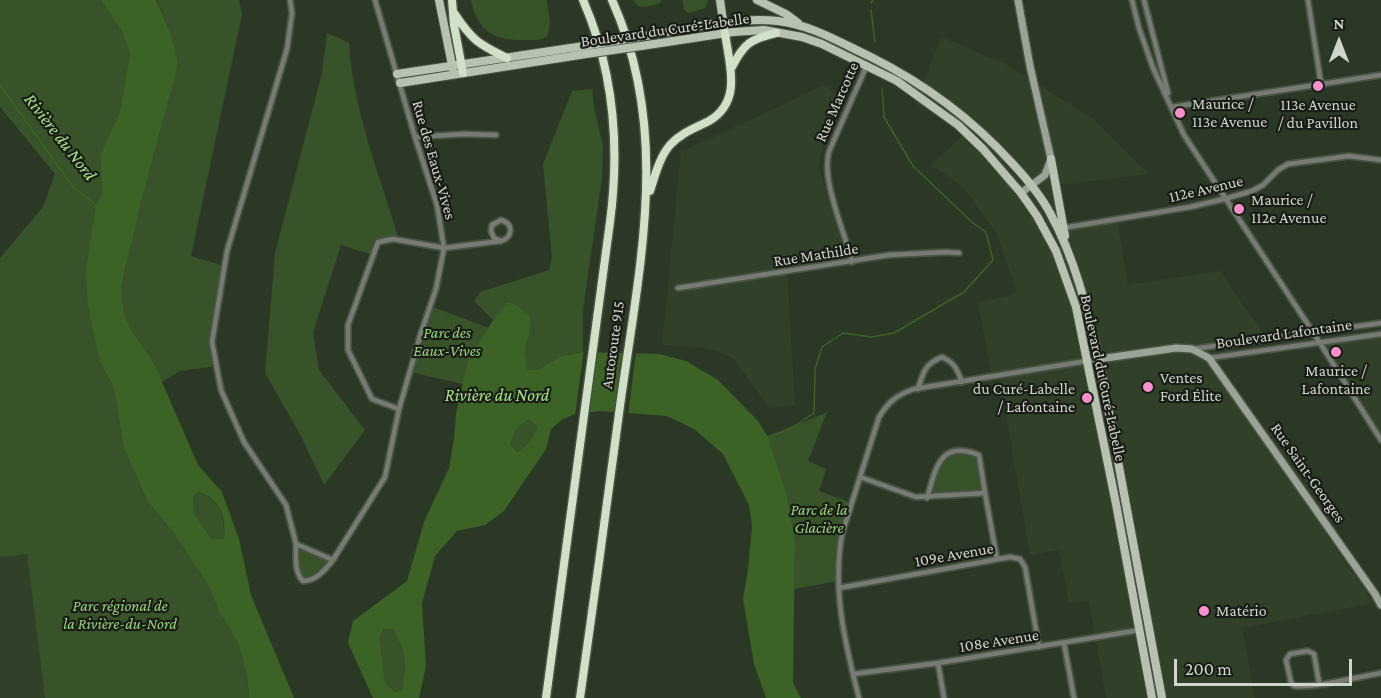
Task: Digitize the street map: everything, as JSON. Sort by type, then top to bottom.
[{"type":"highway","points":[[452,0],[454,25],[463,69]]},
{"type":"highway","name":"Autoroute 915","points":[[546,698],[612,209],[615,138],[611,101],[605,66],[583,0]]},
{"type":"highway","name":"Autoroute 915","points":[[580,698],[646,203],[647,144],[642,96],[628,41],[612,0]]},
{"type":"highway","points":[[453,12],[477,42],[507,58]]},
{"type":"highway","points":[[646,203],[660,163],[670,146],[684,134],[717,115],[726,105],[732,86],[732,67],[724,28]]},
{"type":"highway","points":[[732,67],[741,50],[748,43],[756,38],[776,33]]},
{"type":"main road","points":[[439,0],[453,74]]},
{"type":"main road","points":[[720,0],[724,28]]},
{"type":"main road","points":[[757,0],[786,14],[801,26]]},
{"type":"main road","name":"Boulevard du Curé-Labelle","points":[[463,69],[586,54],[640,42],[769,21],[801,26],[936,93],[963,114],[992,141],[1031,184],[1050,212],[1070,254],[1086,304],[1099,359],[1162,698]]},
{"type":"main road","name":"Boulevard du Curé-Labelle","points":[[724,28],[758,30],[815,41],[868,61],[958,125],[983,149],[1021,193],[1037,216],[1062,266],[1076,307],[1152,698]]},
{"type":"main road","name":"Boulevard du Curé-Labelle","points":[[399,79],[453,74],[463,69],[507,58],[584,46],[640,42]]},
{"type":"main road","points":[[399,79],[452,66],[463,69]]},
{"type":"main road","points":[[1052,159],[1063,228],[1070,254]]},
{"type":"main road","points":[[1116,504],[1126,502]]},
{"type":"street","name":"Rue des Eaux-Vives","points":[[290,0],[292,13],[287,49],[226,251],[212,342],[221,390],[244,442],[286,505],[296,543],[299,576],[303,580],[310,581],[325,570],[333,560],[385,477],[399,409],[436,289],[444,248],[438,205],[375,0]]},
{"type":"street","points":[[1018,0],[1030,66],[1052,159],[1047,171],[1021,193]]},
{"type":"street","points":[[1131,0],[1153,68],[1184,135],[1381,440]]},
{"type":"street","points":[[1144,0],[1172,107]]},
{"type":"street","points":[[1308,0],[1321,84]]},
{"type":"street","name":"Rue Marcotte","points":[[852,262],[828,178],[826,163],[828,152],[868,61]]},
{"type":"street","points":[[1172,107],[1381,75]]},
{"type":"street","points":[[415,136],[496,135]]},
{"type":"street","name":"112e Avenue","points":[[1063,228],[1190,207],[1224,199],[1252,191],[1288,164],[1349,156],[1381,160]]},
{"type":"street","points":[[399,409],[372,399],[348,350],[348,325],[378,242],[393,239],[444,248],[501,240],[509,236],[511,229],[508,223],[501,220],[492,225],[491,231],[494,238],[501,240]]},
{"type":"street","name":"Rue Mathilde","points":[[678,288],[889,255],[959,253]]},
{"type":"street","name":"Boulevard Lafontaine","points":[[859,698],[840,606],[839,551],[842,534],[879,417],[886,405],[897,395],[918,389],[1155,350],[1192,349],[1381,323]]},
{"type":"street","name":"Boulevard Lafontaine","points":[[1192,349],[1209,358],[1381,334]]},
{"type":"street","points":[[918,389],[922,372],[931,361],[942,357],[951,361],[962,382]]},
{"type":"street","name":"Rue Saint-Georges","points":[[1209,358],[1318,511],[1381,605]]},
{"type":"street","points":[[927,498],[939,460],[948,452],[969,451],[979,455],[997,559]]},
{"type":"street","points":[[860,477],[916,497],[985,493]]},
{"type":"street","points":[[296,543],[333,560]]},
{"type":"street","name":"109e Avenue","points":[[839,588],[997,559],[1010,557],[1020,559],[1025,567],[1039,647]]},
{"type":"street","name":"108e Avenue","points":[[853,675],[1149,629]]},
{"type":"street","points":[[1064,643],[1074,698]]},
{"type":"street","points":[[1318,683],[1314,654],[1308,651],[1290,654],[1286,660],[1294,686],[1318,683],[1381,673]]},
{"type":"street","points":[[938,663],[944,698]]},
{"type":"shaded area","points":[[941,37],[1004,63],[1095,120],[1149,174],[1058,185],[1064,229],[1117,220],[1128,285],[1220,271],[1264,335],[992,377],[978,303],[1017,293],[997,234],[963,187],[931,165],[965,132],[915,103]]},
{"type":"shaded area","points":[[825,85],[845,100],[821,155],[819,168],[844,251],[835,259],[787,267],[795,406],[769,407],[732,357],[707,348],[662,345],[681,152]]},
{"type":"shaded area","points":[[1381,334],[1381,440],[1320,343]]},
{"type":"shaded area","points":[[1173,353],[1191,355],[1208,362],[1373,603],[1242,628],[1255,698],[1163,698],[1101,362]]},
{"type":"shaded area","points":[[1088,364],[1148,698],[1106,698],[1089,601],[1069,603],[1059,550],[1030,555],[1000,378]]},
{"type":"shaded area","points":[[27,554],[45,698],[0,698],[0,557]]},
{"type":"green space","name":"Parc régional de la Rivière-du-Nord","points":[[0,0],[101,0],[122,32],[130,53],[120,111],[100,155],[102,196],[96,205],[100,362],[114,388],[124,449],[148,502],[173,532],[210,588],[219,612],[238,643],[247,675],[249,698],[45,698],[27,554],[0,557],[0,258],[43,207],[55,174],[0,107]]},
{"type":"green space","points":[[157,0],[239,0],[242,14],[191,256],[224,266],[212,342],[217,366],[180,371],[162,382],[154,362],[130,326],[122,296],[122,286],[142,198],[176,71],[177,60],[174,45]]},
{"type":"green space","points":[[471,0],[547,0],[550,23],[548,35],[535,40],[505,39],[497,36],[483,27]]},
{"type":"green space","points":[[633,0],[661,0],[660,3],[646,7],[638,6]]},
{"type":"green space","points":[[682,0],[708,1],[705,8],[689,13],[685,11]]},
{"type":"green space","points":[[327,33],[349,43],[356,93],[368,143],[399,240],[378,242],[373,255],[341,245],[313,332],[319,370],[365,430],[324,485],[301,436],[265,373],[275,253],[322,73]]},
{"type":"green space","points":[[592,89],[603,146],[602,178],[583,309],[583,352],[561,356],[537,370],[526,370],[525,347],[529,336],[509,302],[493,320],[474,301],[480,292],[549,270],[552,258],[543,164],[572,91]]},
{"type":"green space","name":"Parc des Eaux-Vives","points":[[430,306],[489,328],[468,361],[463,384],[410,372]]},
{"type":"green space","name":"Parc de la Glacière","points":[[827,412],[808,461],[826,469],[819,491],[852,503],[842,533],[839,581],[794,589],[795,540],[787,495],[768,437]]},
{"type":"green space","points":[[529,419],[537,427],[534,435],[517,452],[510,444],[516,429]]},
{"type":"green space","points":[[969,451],[979,455],[985,493],[927,498],[939,460],[948,452]]},
{"type":"green space","points":[[198,492],[206,495],[220,510],[224,524],[224,539],[212,539],[193,512],[193,498]]},
{"type":"green space","points":[[296,544],[333,560],[310,581],[303,581],[299,576]]},
{"type":"green space","points":[[384,629],[393,629],[401,645],[404,658],[405,672],[402,690],[395,693],[385,682],[378,638]]},
{"type":"water","name":"Rivière du Nord","points":[[101,0],[156,0],[172,37],[177,60],[175,77],[126,267],[122,286],[123,306],[130,326],[154,362],[198,465],[222,492],[239,539],[251,595],[294,698],[249,698],[247,675],[238,643],[219,612],[210,588],[173,532],[148,502],[124,449],[114,388],[100,362],[88,307],[86,270],[96,205],[102,195],[100,155],[120,111],[130,53],[122,32]],"holes":[[[198,492],[217,504],[223,516],[224,539],[212,539],[193,512],[193,498]]]},
{"type":"water","name":"Rivière du Nord","points":[[508,302],[518,306],[530,316],[529,336],[525,347],[527,370],[537,370],[561,356],[583,352],[659,354],[686,361],[718,380],[758,421],[768,437],[787,495],[795,540],[793,683],[801,698],[766,698],[754,664],[743,599],[752,526],[749,505],[723,454],[694,429],[667,416],[600,411],[575,414],[563,419],[551,429],[546,449],[504,511],[485,525],[457,531],[435,556],[422,603],[426,666],[419,698],[373,698],[348,643],[353,621],[407,581],[424,522],[449,468],[456,413],[468,361],[493,320]],"holes":[[[529,419],[537,427],[534,435],[517,452],[510,444],[516,429]],[[384,629],[393,629],[401,645],[404,658],[405,672],[402,690],[395,692],[385,682],[379,638]]]},
{"type":"pier","points":[[584,349],[598,350],[589,416],[577,417],[575,416]]},
{"type":"pier","points":[[623,350],[636,352],[628,416],[614,415]]},
{"type":"waterway","points":[[871,10],[875,42]]},
{"type":"waterway","name":"Rivière du Nord","points":[[0,85],[73,187],[96,205]]},
{"type":"waterway","points":[[768,437],[793,427],[814,413],[815,369],[822,347],[843,333],[872,337],[894,333],[964,292],[993,260],[986,232],[973,223],[913,166],[884,117],[882,89]]},
{"type":"place","name":"113e Avenue / du Pavillon","points":[[1318,86]]},
{"type":"place","name":"Maurice / 113e Avenue","points":[[1180,113]]},
{"type":"place","name":"Maurice / 112e Avenue","points":[[1239,209]]},
{"type":"place","name":"Maurice / Lafontaine","points":[[1336,352]]},
{"type":"place","name":"Ventes Ford Élite","points":[[1148,387]]},
{"type":"place","name":"du Curé-Labelle / Lafontaine","points":[[1087,398]]},
{"type":"place","name":"Matério","points":[[1204,611]]}]
